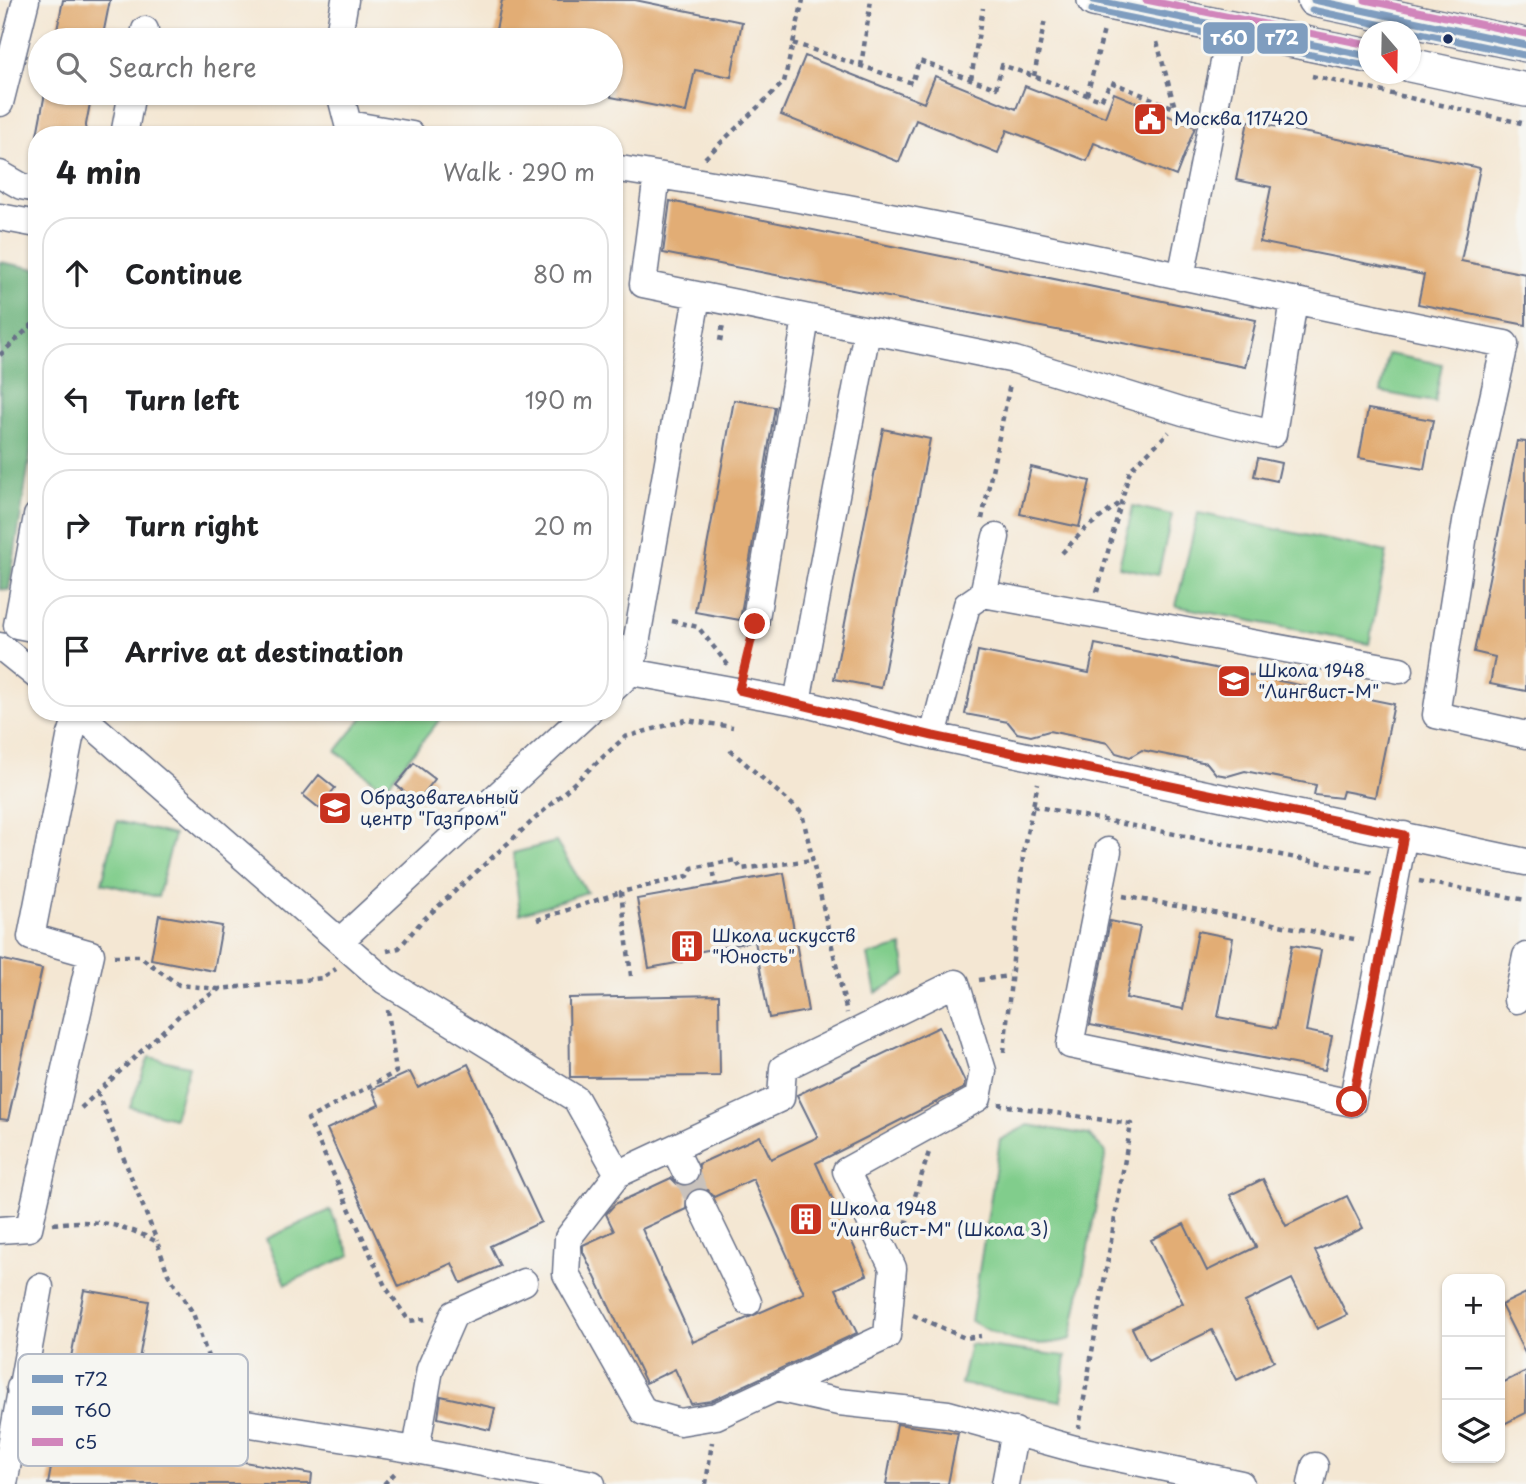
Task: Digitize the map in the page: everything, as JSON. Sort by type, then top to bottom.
[{"type":"main road","points":[[1314,0],[1525,41]]},
{"type":"main road","points":[[1099,15],[1231,27],[1358,54]]},
{"type":"main road","points":[[1421,67],[1526,90]]},
{"type":"lane","points":[[1,106],[26,0]]},
{"type":"lane","points":[[340,28],[345,0]]},
{"type":"lane","points":[[1181,277],[1231,27]]},
{"type":"lane","points":[[126,126],[130,105]]},
{"type":"lane","points":[[343,105],[348,124],[360,126]]},
{"type":"lane","points":[[623,169],[684,178],[1505,344],[1466,515],[1436,715],[1526,735]]},
{"type":"lane","points":[[0,174],[28,187]]},
{"type":"lane","points":[[657,174],[643,284],[1015,360],[1183,412],[1273,434],[1294,300]]},
{"type":"lane","points":[[0,217],[28,223]]},
{"type":"lane","points":[[697,297],[623,680],[740,686],[933,736],[1526,862]]},
{"type":"lane","points":[[755,624],[806,318]]},
{"type":"lane","points":[[797,702],[867,331]]},
{"type":"lane","points":[[983,594],[989,531]]},
{"type":"lane","points":[[28,565],[17,625],[28,627]]},
{"type":"lane","points":[[933,736],[967,604],[983,594],[1400,670]]},
{"type":"lane","points":[[0,646],[28,669]]},
{"type":"lane","points":[[0,1230],[29,1228],[91,954],[31,937],[69,738],[75,721]]},
{"type":"lane","points":[[88,721],[384,981],[576,1099],[618,1174]]},
{"type":"lane","points":[[348,949],[579,721]]},
{"type":"lane","points":[[1108,851],[1070,1045],[1352,1102],[1404,835]]},
{"type":"lane","points":[[1517,1000],[1526,956]]},
{"type":"lane","points":[[956,983],[983,1072],[978,1098],[939,1119],[846,1171],[893,1268],[887,1336],[716,1416],[680,1422],[644,1412],[566,1274],[568,1238],[618,1174],[679,1160],[781,1098],[783,1068],[956,983]]},
{"type":"lane","points":[[700,1203],[748,1302]]},
{"type":"lane","points":[[416,1450],[430,1369],[454,1314],[524,1282]]},
{"type":"lane","points":[[27,1354],[40,1287]]},
{"type":"lane","points":[[776,1388],[839,1402],[948,1414],[1075,1449],[1241,1484]]},
{"type":"lane","points":[[4,1484],[18,1400]]},
{"type":"lane","points":[[248,1422],[416,1450],[499,1476],[592,1484]]},
{"type":"lane","points":[[1005,1484],[1015,1431]]},
{"type":"path","points":[[684,178],[784,82],[803,0]]},
{"type":"path","points":[[861,66],[871,0]]},
{"type":"path","points":[[971,79],[983,8]]},
{"type":"path","points":[[1087,95],[1099,15]]},
{"type":"path","points":[[1034,77],[1045,19]]},
{"type":"path","points":[[1157,42],[1175,108]]},
{"type":"path","points":[[793,43],[912,83],[919,61],[996,88],[1002,65],[1101,100],[1111,82],[1212,123]]},
{"type":"path","points":[[1306,75],[1526,124]]},
{"type":"path","points":[[0,355],[28,329]]},
{"type":"path","points":[[989,531],[1015,360]]},
{"type":"path","points":[[1099,585],[1130,470],[1176,425],[1183,412]]},
{"type":"path","points":[[1062,553],[1085,529],[1122,501]]},
{"type":"path","points":[[671,621],[698,627],[740,686]]},
{"type":"path","points":[[740,686],[755,624]]},
{"type":"path","points":[[399,948],[421,922],[625,737],[687,720],[733,727]]},
{"type":"path","points":[[730,750],[802,813],[852,1034]]},
{"type":"path","points":[[1004,1053],[1021,870],[1033,806],[1046,760]]},
{"type":"path","points":[[1033,806],[1526,900]]},
{"type":"path","points":[[537,920],[621,892],[688,876],[692,868],[712,863],[736,860],[741,869],[813,860]]},
{"type":"path","points":[[712,863],[716,885]]},
{"type":"path","points":[[1100,891],[1384,944]]},
{"type":"path","points":[[621,892],[631,976]]},
{"type":"path","points":[[125,956],[139,956],[178,985],[219,989],[322,978],[348,949]]},
{"type":"path","points":[[384,981],[396,1072],[308,1119],[385,1286],[409,1321],[454,1314]]},
{"type":"path","points":[[51,1138],[183,1012],[219,989]]},
{"type":"path","points":[[97,1092],[168,1274],[193,1313],[207,1354]]},
{"type":"path","points":[[1002,1092],[1001,1105],[1131,1124],[1075,1449]]},
{"type":"path","points":[[893,1268],[939,1119]]},
{"type":"path","points":[[29,1228],[78,1221],[116,1225],[128,1227],[157,1242]]},
{"type":"path","points":[[890,1305],[964,1338],[981,1336]]},
{"type":"path","points":[[706,1484],[716,1416]]},
{"type":"green space","points":[[0,262],[28,267],[28,469],[9,590],[0,589]]},
{"type":"green space","points":[[1388,354],[1442,364],[1435,402],[1381,392]]},
{"type":"green space","points":[[1133,506],[1172,515],[1158,575],[1119,567]]},
{"type":"green space","points":[[1198,513],[1387,552],[1369,644],[1176,606]]},
{"type":"green space","points":[[360,721],[439,721],[384,789],[336,751]]},
{"type":"green space","points":[[117,821],[174,835],[158,897],[102,883]]},
{"type":"green space","points":[[556,842],[587,892],[520,914],[513,853]]},
{"type":"green space","points":[[902,946],[906,975],[876,993],[868,955]]},
{"type":"green space","points":[[149,1057],[189,1066],[174,1118],[130,1107]]},
{"type":"green space","points":[[1028,1125],[1089,1135],[1106,1152],[1071,1339],[1044,1344],[1019,1342],[995,1334],[971,1321],[1000,1140]]},
{"type":"green space","points":[[330,1210],[351,1255],[286,1284],[266,1239]]},
{"type":"green space","points":[[970,1344],[1066,1356],[1061,1401],[961,1384]]},
{"type":"building","points":[[63,0],[110,0],[104,28],[57,28]]},
{"type":"building","points":[[502,0],[635,0],[742,22],[731,77],[695,70],[686,112],[623,99],[623,28],[496,28]]},
{"type":"building","points":[[805,56],[924,103],[935,76],[1016,109],[1025,86],[1105,117],[1114,93],[1195,127],[1176,176],[1094,143],[1087,161],[1007,130],[998,153],[916,120],[899,162],[781,115]]},
{"type":"building","points":[[43,105],[90,105],[86,126],[39,126]]},
{"type":"building","points":[[1248,121],[1480,168],[1461,261],[1526,274],[1526,325],[1418,304],[1424,275],[1260,242],[1271,187],[1236,180]]},
{"type":"building","points":[[670,201],[1256,320],[1245,367],[663,253]]},
{"type":"building","points":[[734,400],[775,407],[740,620],[695,612]]},
{"type":"building","points":[[1368,409],[1433,420],[1424,469],[1359,458]]},
{"type":"building","points":[[883,429],[930,439],[881,688],[834,679]]},
{"type":"building","points":[[1517,441],[1526,442],[1526,691],[1490,684],[1495,657],[1474,652]]},
{"type":"building","points":[[1258,458],[1281,463],[1277,481],[1254,476]]},
{"type":"building","points":[[1031,467],[1090,481],[1079,527],[1020,514]]},
{"type":"building","points":[[1095,644],[1394,704],[1375,797],[1343,791],[1341,798],[1314,795],[1316,785],[1245,771],[1228,776],[1216,774],[1207,763],[1142,750],[1130,757],[1116,753],[1108,743],[1049,731],[1031,736],[1017,733],[1008,722],[965,714],[978,651],[1089,673]]},
{"type":"building","points":[[414,763],[435,779],[417,802],[396,785]]},
{"type":"building","points":[[319,775],[335,788],[319,808],[303,795]]},
{"type":"building","name":"Школа искусств \"Юность\"","points":[[784,873],[808,1011],[769,1018],[755,941],[681,955],[682,962],[649,968],[637,899]]},
{"type":"building","points":[[159,915],[222,926],[214,971],[151,959]]},
{"type":"building","points":[[1110,921],[1140,927],[1126,998],[1183,1009],[1198,931],[1233,938],[1218,1017],[1276,1028],[1292,945],[1321,950],[1306,1031],[1332,1036],[1325,1070],[1090,1025]]},
{"type":"building","points":[[0,959],[42,969],[8,1120],[0,1119]]},
{"type":"building","points":[[719,995],[720,1076],[570,1077],[569,998]]},
{"type":"building","name":"Школа 1948 \"Лингвист-М\" (Школа 3)","points":[[939,1027],[965,1082],[964,1088],[816,1163],[867,1275],[836,1289],[857,1333],[711,1401],[691,1404],[675,1369],[646,1383],[583,1252],[583,1245],[614,1231],[606,1214],[615,1204],[671,1178],[677,1184],[691,1185],[698,1179],[699,1164],[760,1136],[771,1159],[818,1137],[797,1095]],"holes":[[[753,1179],[804,1293],[693,1342],[642,1229],[686,1209],[687,1195],[694,1189],[708,1190],[714,1197]]]},
{"type":"building","points":[[468,1064],[541,1222],[490,1246],[500,1266],[461,1283],[452,1263],[399,1287],[327,1129],[379,1105],[372,1089],[410,1072],[418,1088]]},
{"type":"building","points":[[1263,1179],[1286,1226],[1347,1196],[1363,1228],[1315,1251],[1347,1315],[1317,1329],[1292,1279],[1245,1302],[1274,1361],[1237,1380],[1212,1330],[1148,1361],[1132,1328],[1183,1303],[1151,1240],[1184,1224],[1207,1271],[1256,1247],[1230,1195]]},
{"type":"building","points":[[84,1290],[149,1301],[140,1354],[72,1354]]},
{"type":"building","points":[[1526,1293],[1526,1355],[1505,1313],[1505,1303]]},
{"type":"building","points":[[1526,1371],[1526,1413],[1505,1424],[1505,1400],[1505,1382]]},
{"type":"building","points":[[441,1396],[495,1408],[490,1430],[438,1418]]},
{"type":"building","points":[[897,1424],[958,1433],[948,1484],[886,1484]]},
{"type":"building","points":[[248,1463],[312,1474],[311,1484],[48,1484],[51,1466],[248,1466]]},
{"type":"tunnel","points":[[685,1171],[700,1203]]},
{"type":"transit line","name":"т72","points":[[1094,0],[1358,54]]},
{"type":"transit line","name":"с5","points":[[1146,0],[1358,43]]},
{"type":"transit line","name":"т72","points":[[1314,0],[1526,45]]},
{"type":"transit line","name":"с5","points":[[1365,0],[1526,34]]},
{"type":"transit line","name":"т60","points":[[1092,10],[1358,64]]},
{"type":"transit line","name":"т60","points":[[1312,10],[1524,55]]},
{"type":"place","name":"Москва 117420","points":[[1150,119]]},
{"type":"place","name":"Школа 1948 \"Лингвист-М\"","points":[[1234,681]]},
{"type":"place","name":"Образовательный центр \"Газпром\"","points":[[335,808]]},
{"type":"place","name":"Школа искусств \"Юность\"","points":[[687,946]]},
{"type":"place","name":"Школа 1948 \"Лингвист-М\" (Школа 3)","points":[[806,1219]]},
{"type":"route","points":[[755,624],[739,690],[933,736],[1404,835],[1352,1102]]}]
